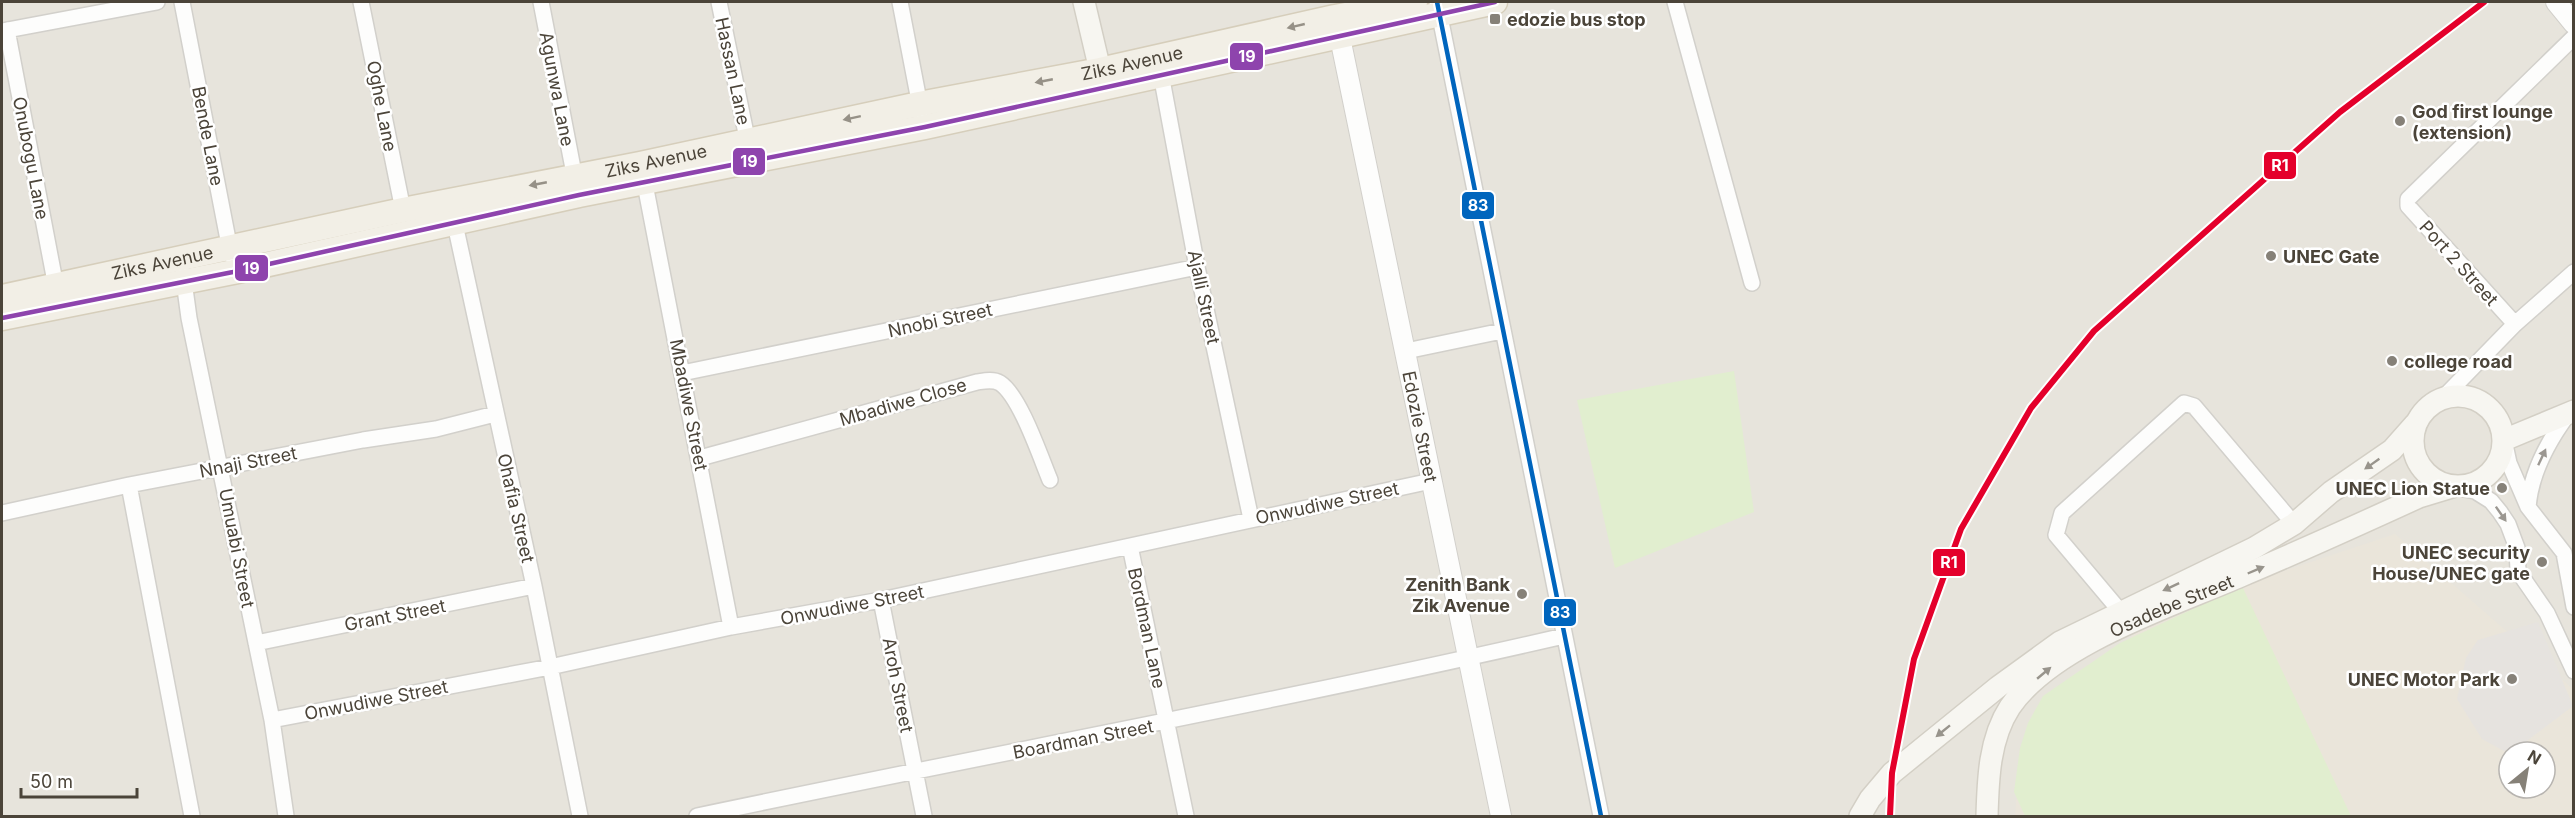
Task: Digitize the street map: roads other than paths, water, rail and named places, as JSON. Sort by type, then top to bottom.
[{"type":"main road","points":[[1084,2],[1102,79]]},
{"type":"main road","name":"Ziks Avenue","points":[[2,318],[58,296],[451,211],[1102,79],[1338,27],[1415,2]]},
{"type":"main road","name":"Ziks Avenue","points":[[1382,12],[1496,2]]},
{"type":"main road","name":"Ziks Avenue","points":[[232,260],[403,210],[451,211]]},
{"type":"main road","name":"Ziks Avenue","points":[[2,297],[58,296]]},
{"type":"main road","points":[[2454,396],[2468,397],[2480,402],[2499,422],[2504,440],[2499,462],[2480,482],[2466,486],[2440,483],[2428,476],[2419,465],[2413,452],[2412,438],[2415,424],[2422,412],[2442,399],[2454,396]]},
{"type":"main road","points":[[2504,440],[2571,412]]},
{"type":"main road","name":"Osadebe Street","points":[[1860,816],[1892,773],[1988,694],[2060,642],[2254,548],[2294,524],[2331,492],[2392,450],[2415,424]]},
{"type":"main road","name":"Osadebe Street","points":[[1987,816],[1992,751],[2005,716],[2019,697],[2043,673],[2064,658],[2101,637],[2419,497],[2452,486]]},
{"type":"main road","points":[[1988,694],[2005,716]]},
{"type":"street","points":[[4,31],[158,2]]},
{"type":"street","name":"Bende Lane","points":[[182,2],[232,260]]},
{"type":"street","name":"Oghe Lane","points":[[361,2],[403,210]]},
{"type":"street","name":"Agunwa Lane","points":[[541,2],[577,186]]},
{"type":"street","name":"Hassan Lane","points":[[719,2],[750,150]]},
{"type":"street","points":[[900,2],[922,116]]},
{"type":"street","points":[[1675,2],[1752,284]]},
{"type":"street","points":[[2556,2],[2574,24]]},
{"type":"street","points":[[1439,8],[1601,816]]},
{"type":"street","name":"Edozie Street","points":[[1338,27],[1501,816]]},
{"type":"street","name":"Onubogu Lane","points":[[4,31],[58,296]]},
{"type":"street","name":"Port 2 Street","points":[[2515,324],[2408,206],[2408,199],[2574,38]]},
{"type":"street","name":"Ajalli Street","points":[[1159,66],[1197,267],[1251,519]]},
{"type":"street","name":"Mbadiwe Street","points":[[643,173],[731,627]]},
{"type":"street","name":"Ohafia Street","points":[[451,211],[534,586],[580,816]]},
{"type":"street","name":"Nnobi Street","points":[[682,373],[1197,267]]},
{"type":"street","name":"Umuabi Street","points":[[182,270],[189,318],[272,720],[286,816]]},
{"type":"street","points":[[2442,399],[2515,324],[2574,272]]},
{"type":"street","points":[[1406,351],[1502,331]]},
{"type":"street","name":"Mbadiwe Close","points":[[700,458],[977,382],[994,380],[1014,396],[1050,480]]},
{"type":"street","name":"Osadebe Street","points":[[2120,611],[2056,535],[2058,521],[2062,513],[2184,403],[2194,406],[2294,524]]},
{"type":"street","points":[[2528,507],[2532,484],[2541,458],[2571,412]]},
{"type":"street","name":"Nnaji Street","points":[[2,513],[221,467],[363,440],[436,429],[495,414]]},
{"type":"street","points":[[2504,440],[2509,463],[2528,507],[2564,554],[2574,607]]},
{"type":"street","name":"Onwudiwe Street","points":[[272,720],[550,667],[731,627],[881,600],[1431,481]]},
{"type":"street","points":[[129,485],[192,816]]},
{"type":"street","points":[[2452,486],[2475,491],[2491,501],[2508,524],[2517,548],[2518,571],[2547,613],[2574,671]]},
{"type":"street","name":"Bordman Lane","points":[[1130,546],[1186,816]]},
{"type":"street","name":"Grant Street","points":[[256,642],[534,586]]},
{"type":"street","name":"Aroh Street","points":[[881,600],[924,816]]},
{"type":"street","name":"Boardman Street","points":[[697,816],[914,770],[1167,722],[1564,636]]},
{"type":"place","name":"edozie bus stop","points":[[1495,19]]},
{"type":"place","name":"God first lounge (extension)","points":[[2400,121]]},
{"type":"place","name":"UNEC Gate","points":[[2271,256]]},
{"type":"place","name":"college road","points":[[2392,361]]},
{"type":"place","name":"UNEC Lion Statue","points":[[2502,488]]},
{"type":"place","name":"UNEC security House/UNEC gate","points":[[2542,562]]},
{"type":"place","name":"Zenith Bank Zik Avenue","points":[[1522,594]]},
{"type":"place","name":"UNEC Motor Park","points":[[2512,679]]}]
